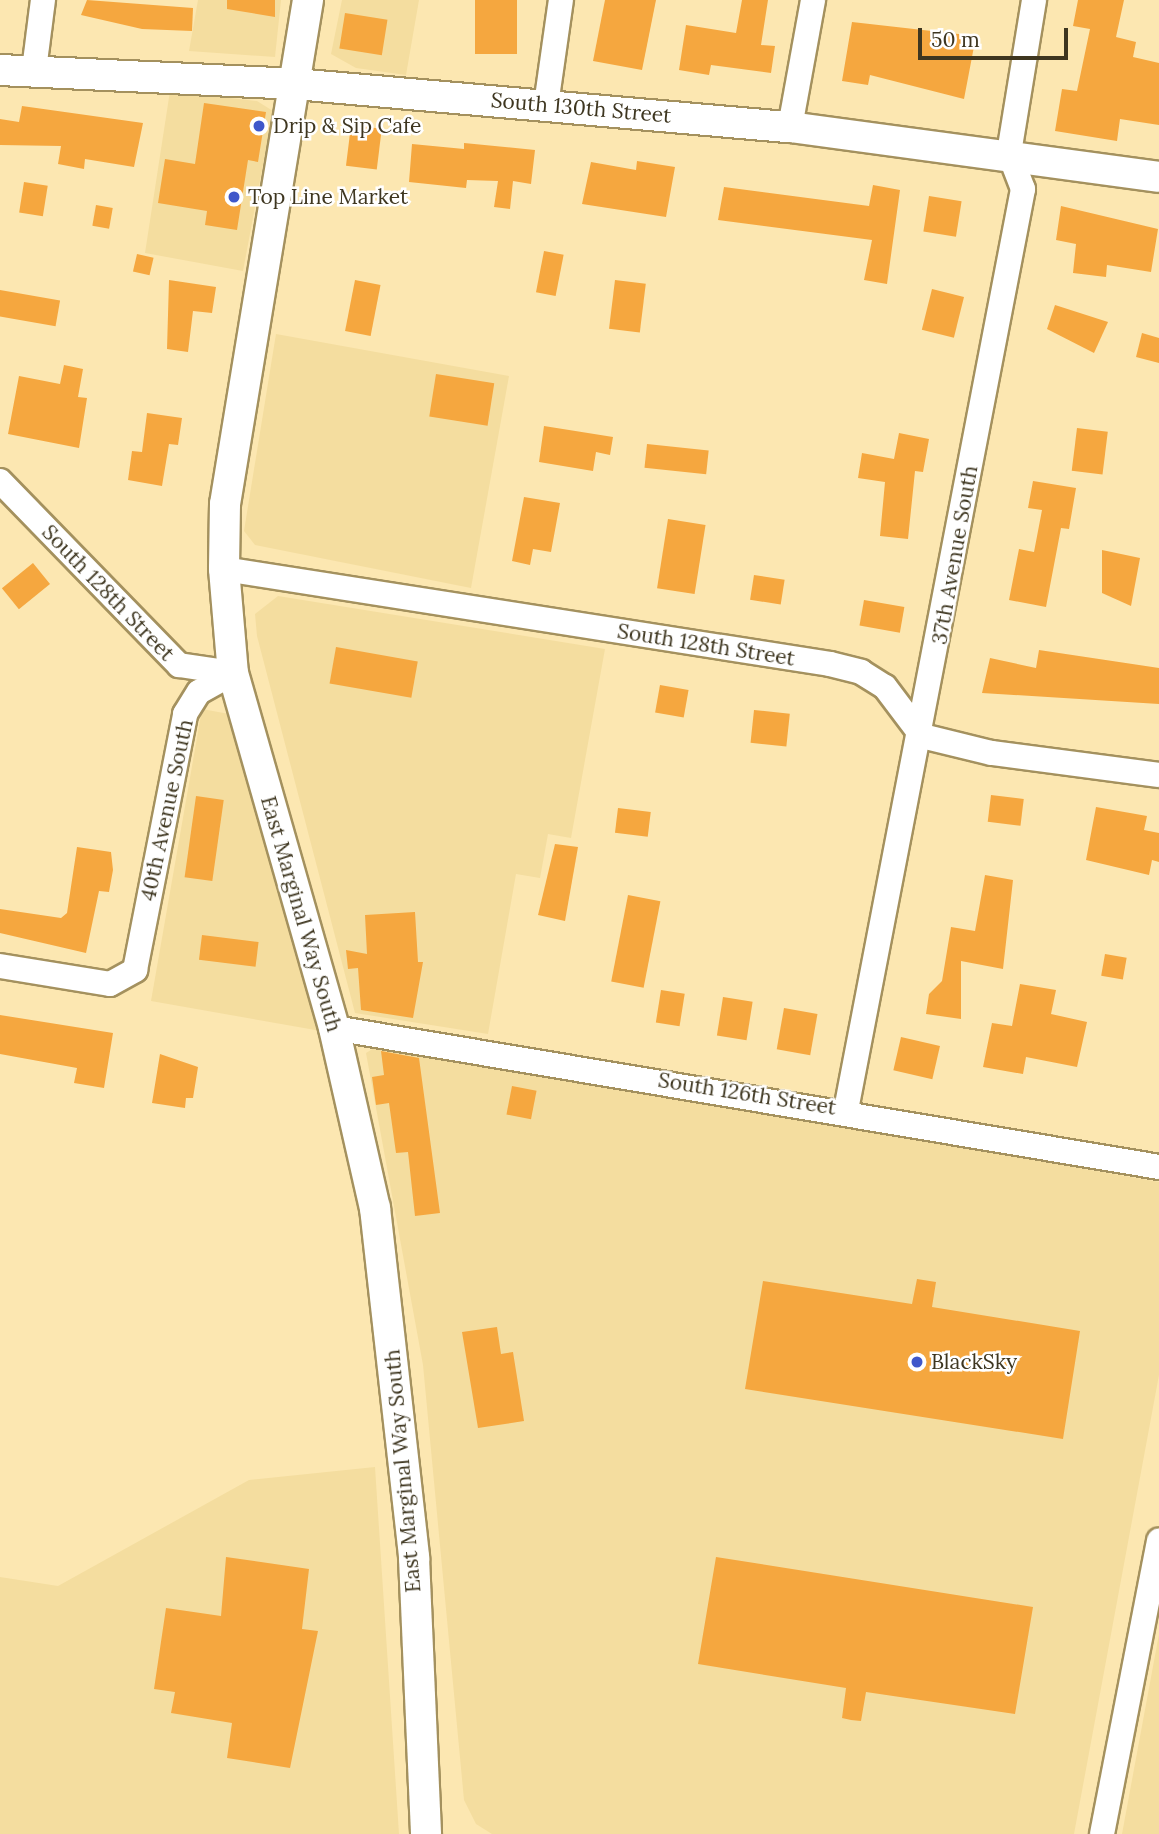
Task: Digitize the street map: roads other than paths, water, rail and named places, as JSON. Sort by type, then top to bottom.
[{"type":"street","points":[[34,70],[43,0]]},
{"type":"street","name":"East Marginal Way South","points":[[308,0],[225,504],[224,569],[233,673],[334,1028],[375,1208],[414,1558],[426,1834]]},
{"type":"street","points":[[546,105],[561,0]]},
{"type":"street","points":[[790,127],[813,0]]},
{"type":"street","points":[[1009,153],[1034,0]]},
{"type":"street","name":"South 130th Street","points":[[0,70],[295,84],[790,127],[1009,153],[1159,177]]},
{"type":"street","name":"37th Avenue South","points":[[846,1110],[885,881],[922,736],[1023,189],[1009,153]]},
{"type":"street","name":"South 128th Street","points":[[0,481],[179,665],[233,673]]},
{"type":"street","name":"South 128th Street","points":[[224,569],[851,669],[885,687],[922,736]]},
{"type":"street","name":"40th Avenue South","points":[[0,966],[100,984],[135,970],[185,714],[199,692],[233,673]]},
{"type":"street","points":[[922,736],[992,753],[1159,775]]},
{"type":"street","name":"South 126th Street","points":[[334,1028],[846,1110],[1159,1167]]},
{"type":"street","points":[[1102,1834],[1159,1540]]},
{"type":"place","name":"Drip & Sip Cafe","points":[[259,126]]},
{"type":"place","name":"Top Line Market","points":[[234,197]]},
{"type":"place","name":"BlackSky","points":[[917,1362]]}]
